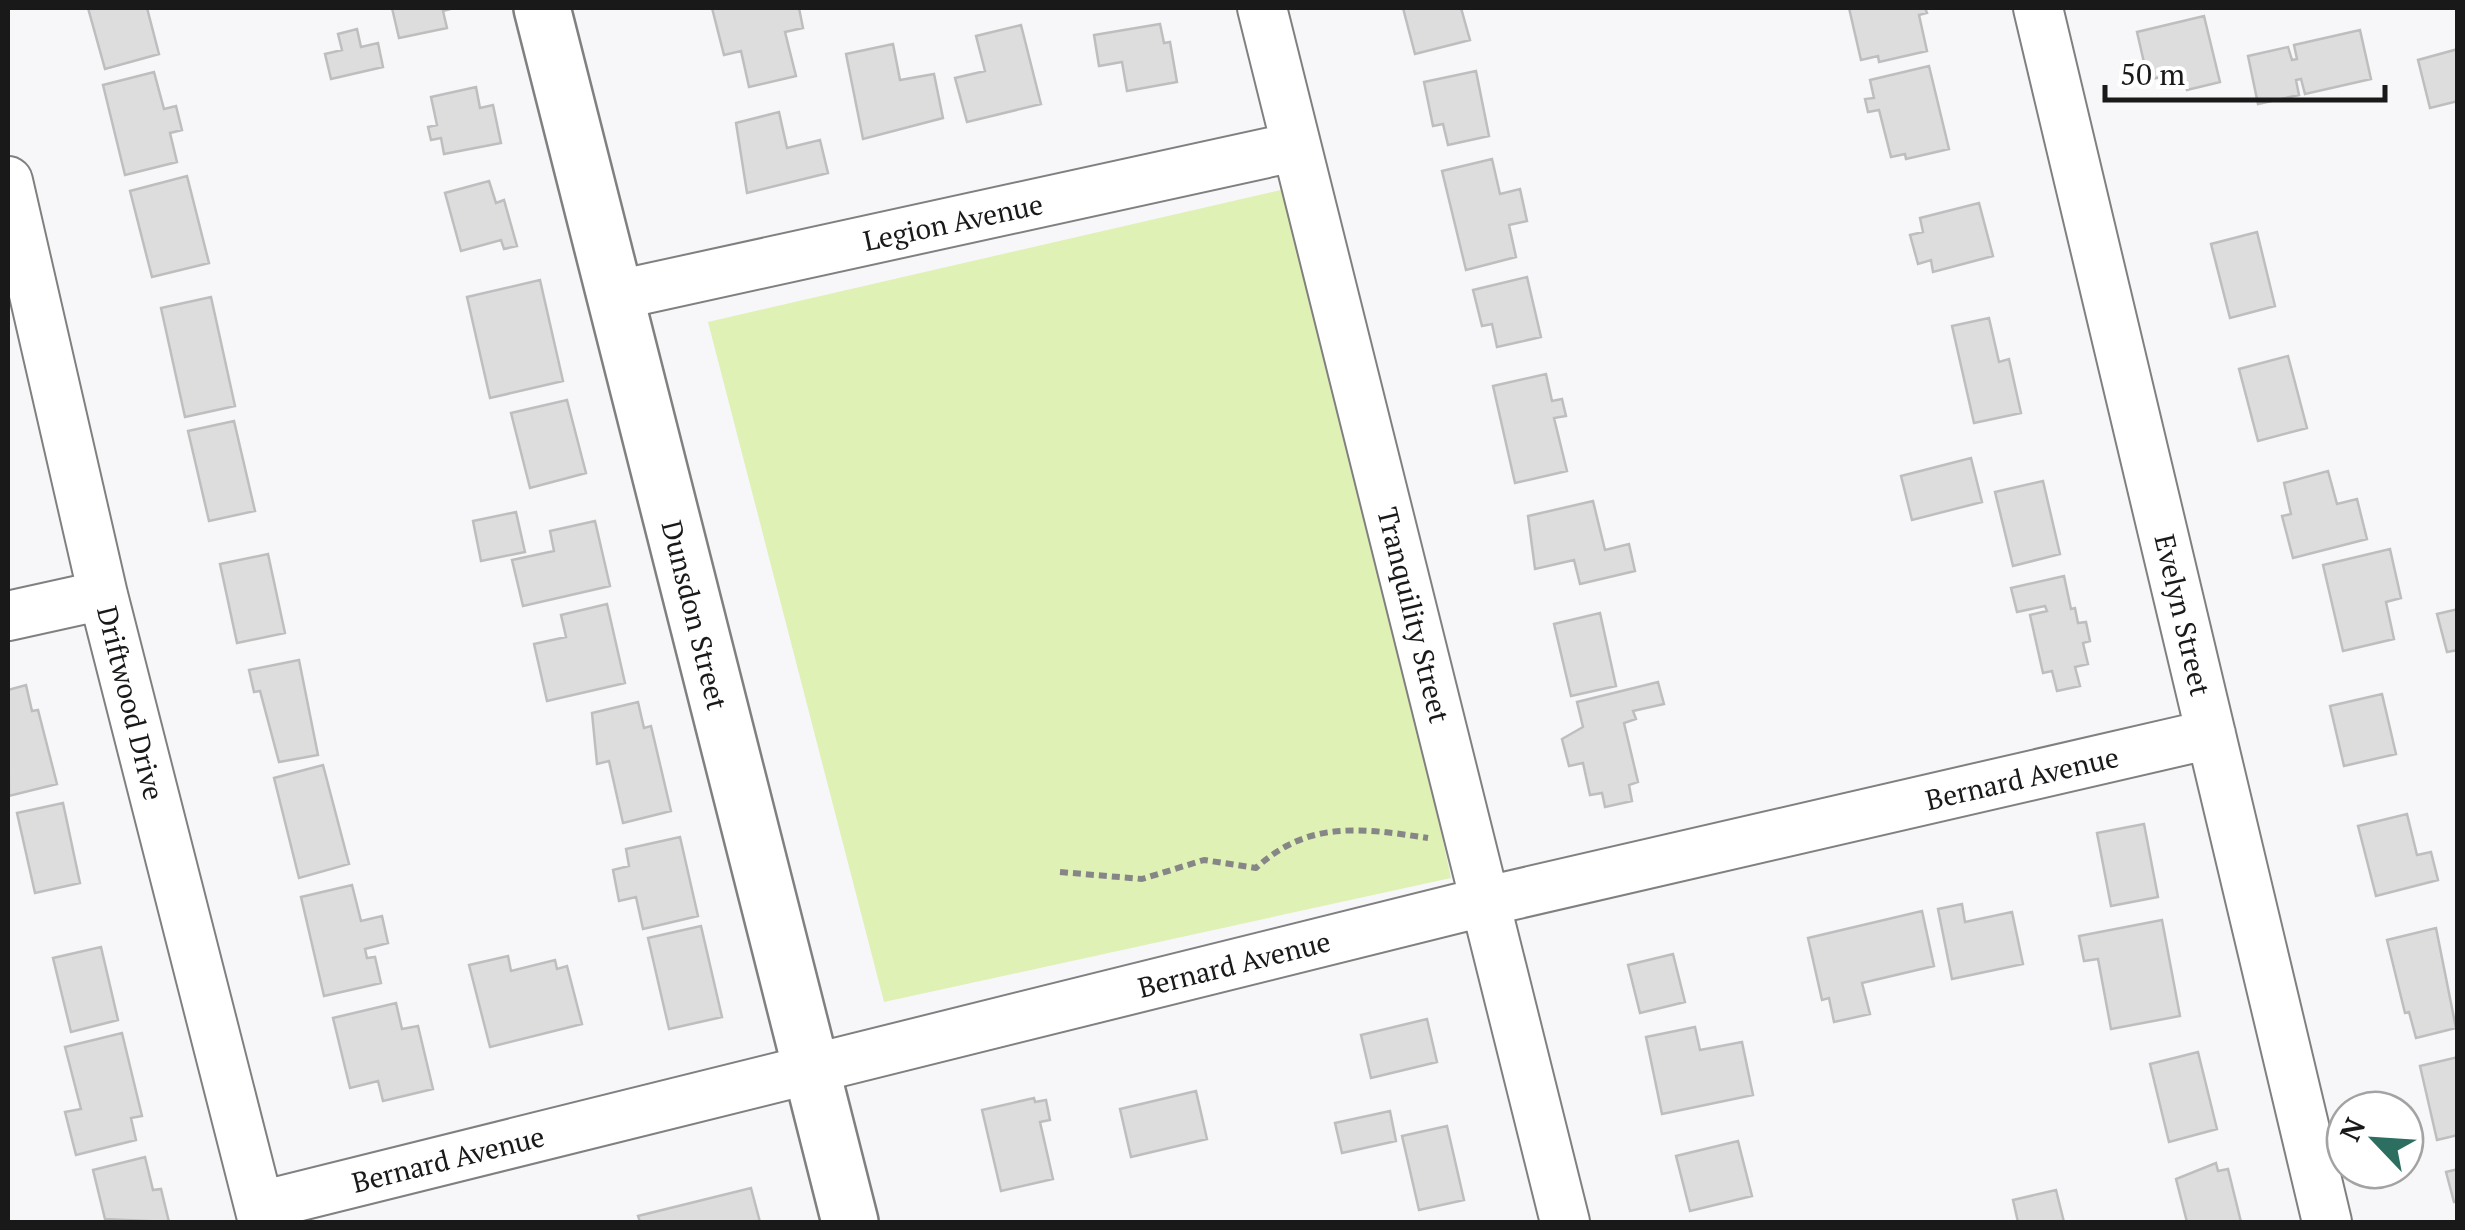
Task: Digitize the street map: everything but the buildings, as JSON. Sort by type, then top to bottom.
[{"type":"main road","name":"Dunsdon Street","points":[[542,8],[850,1222]]},
{"type":"street","name":"Tranquility Street","points":[[1262,8],[1565,1222]]},
{"type":"street","name":"Evelyn Street","points":[[2038,8],[2327,1222]]},
{"type":"street","name":"Legion Avenue","points":[[613,296],[1294,148]]},
{"type":"street","name":"Driftwood Drive","points":[[8,182],[103,595],[262,1214]]},
{"type":"street","points":[[8,616],[103,595]]},
{"type":"street","name":"Bernard Avenue","points":[[262,1214],[811,1070],[1487,901],[2211,734]]},
{"type":"path","points":[[1060,872],[1142,879],[1204,860],[1256,868],[1281,844],[1341,828],[1473,846]]},
{"type":"green space","points":[[1302,185],[1451,878],[884,1002],[708,322]]}]
